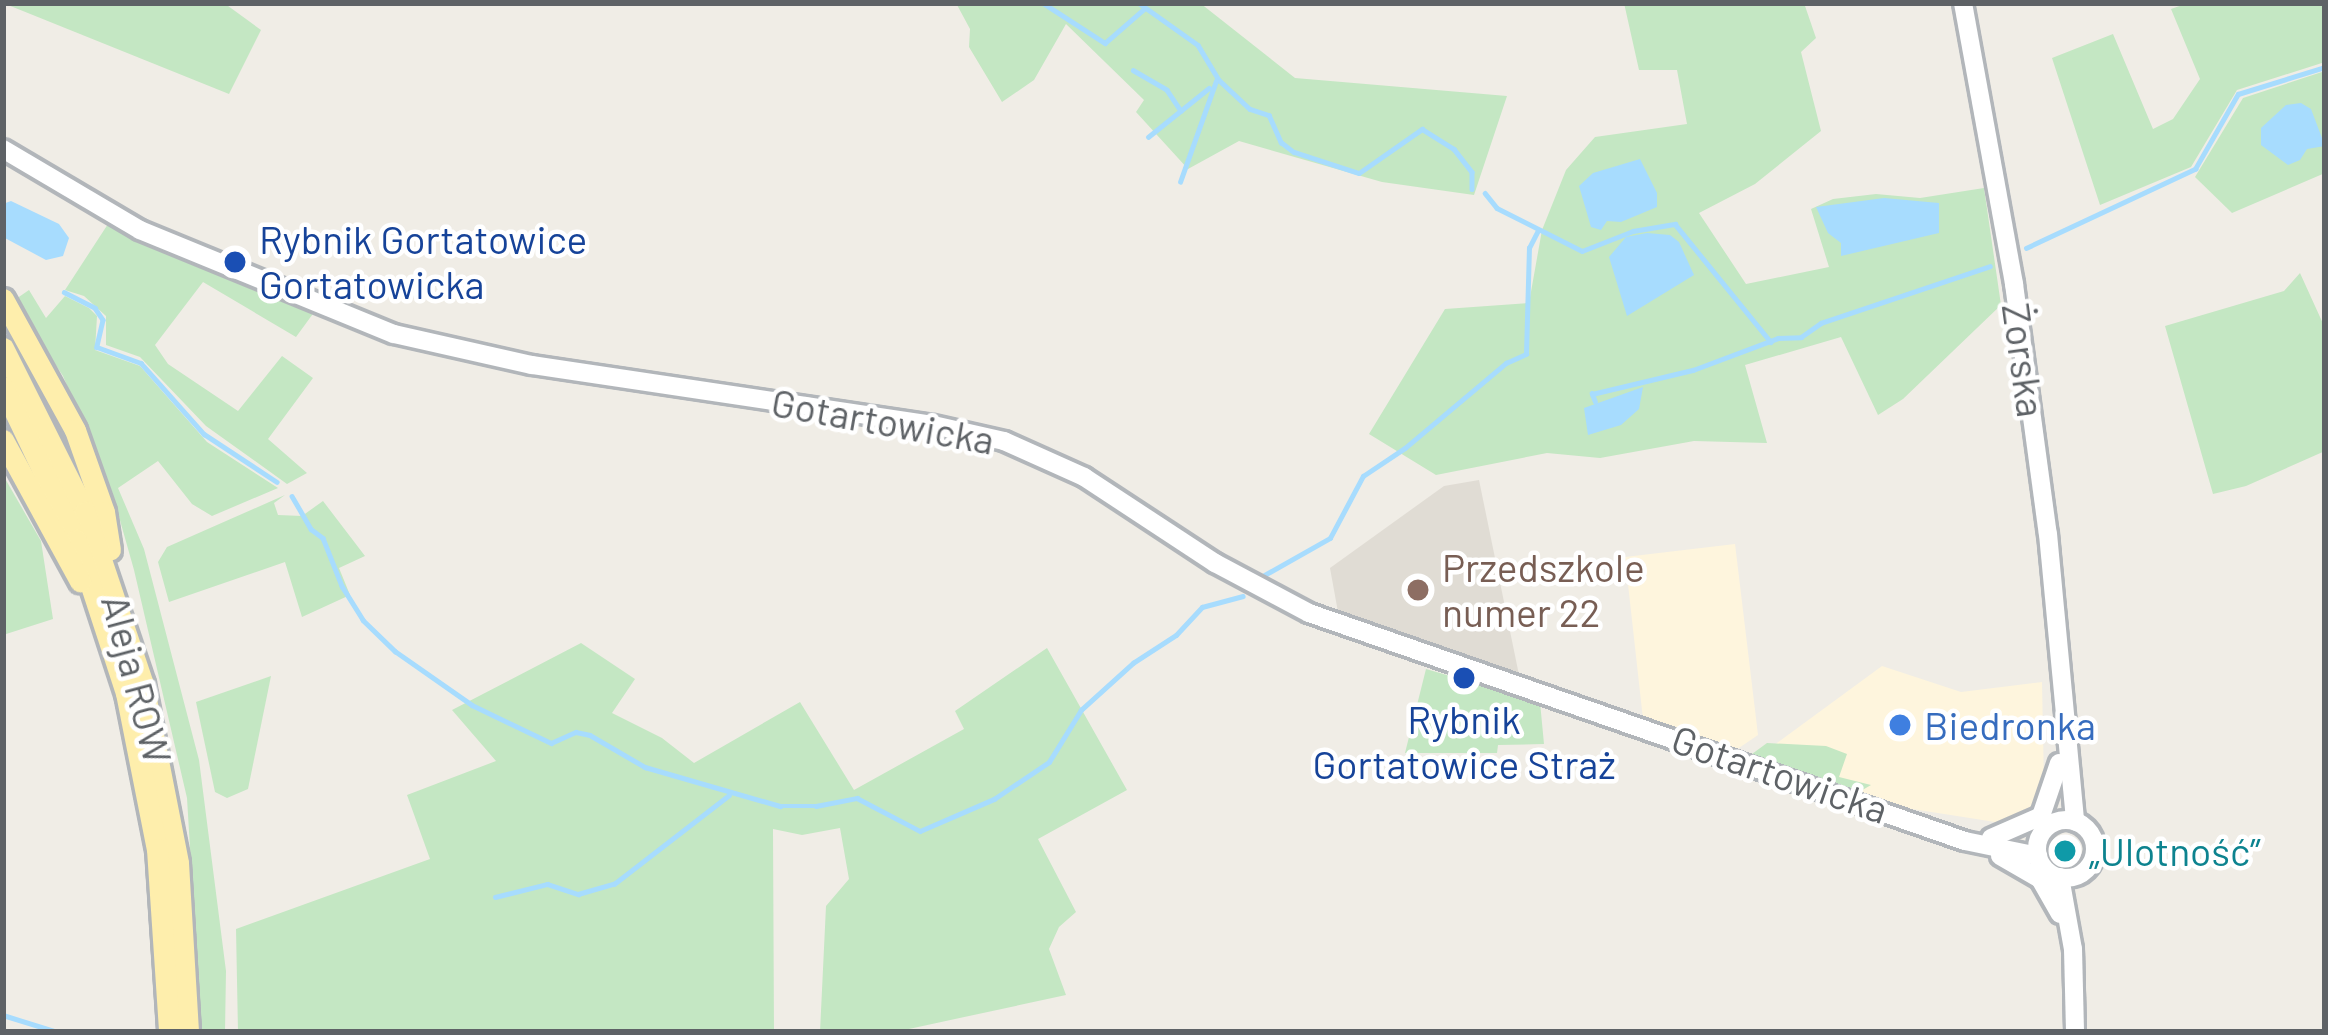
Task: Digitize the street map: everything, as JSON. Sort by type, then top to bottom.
[{"type":"main road","points":[[3,299],[50,379],[87,460],[104,512],[118,602]]},
{"type":"main road","name":"Aleja ROW","points":[[3,348],[66,468],[118,602],[168,795],[182,898],[188,1032]]},
{"type":"main road","name":"Aleja ROW","points":[[3,387],[59,499],[106,626],[153,825],[164,916],[169,1032]]},
{"type":"main road","points":[[3,440],[106,626]]},
{"type":"street","name":"Żorska","points":[[1963,3],[2020,334],[2048,534],[2066,822]]},
{"type":"street","name":"Gotartowicka","points":[[3,149],[140,230],[394,334],[532,365],[929,424],[1004,441],[1084,477],[1215,563],[1295,607],[1946,832],[2039,847]]},
{"type":"street","name":"Żorska","points":[[2063,720],[2059,763],[2066,822]]},
{"type":"street","points":[[1986,842],[2041,817],[2059,763]]},
{"type":"street","points":[[2066,822],[2090,834],[2095,848],[2092,862],[2069,876],[2046,870],[2039,847],[2066,822]]},
{"type":"street","points":[[1986,842],[2040,879],[2053,897],[2073,949]]},
{"type":"street","points":[[2069,876],[2075,1023]]},
{"type":"street","points":[[2069,876],[2082,962],[2075,1023]]},
{"type":"shaded area","name":"Przedszkole numer 22","points":[[1479,480],[1519,675],[1338,612],[1330,568],[1444,486]]},
{"type":"shaded area","points":[[1735,544],[1758,735],[1736,750],[1643,719],[1625,557]]},
{"type":"shaded area","points":[[1882,666],[1961,692],[2042,682],[2044,784],[2026,817],[1995,822],[1906,808],[1755,759]]},
{"type":"green space","points":[[3,3],[224,3],[261,30],[229,94]]},
{"type":"green space","points":[[956,3],[1200,3],[1295,78],[1507,96],[1474,195],[1382,182],[1239,141],[1188,169],[1136,112],[1144,100],[1066,24],[1034,80],[1002,102],[969,47],[970,29]]},
{"type":"green space","points":[[1624,3],[1804,3],[1816,38],[1801,52],[1821,131],[1755,184],[1699,213],[1746,284],[1829,267],[1811,209],[1833,199],[1876,194],[1920,198],[1984,188],[2001,305],[1903,399],[1878,415],[1841,337],[1745,365],[1767,443],[1694,441],[1600,458],[1547,453],[1436,475],[1369,434],[1445,309],[1529,303],[1542,230],[1566,170],[1595,137],[1687,124],[1677,70],[1639,70]]},
{"type":"green space","points":[[2188,3],[2325,3],[2325,62],[2237,90],[2191,167],[2100,205],[2052,58],[2113,34],[2153,129],[2173,119],[2200,79],[2171,9]]},
{"type":"green space","points":[[2325,71],[2325,173],[2232,213],[2195,177],[2243,98]]},
{"type":"green space","points":[[108,224],[315,311],[296,337],[203,282],[155,345],[168,364],[238,411],[282,356],[313,378],[268,439],[307,473],[287,484],[206,426],[140,357],[106,345],[106,316],[84,296],[65,290]]},
{"type":"green space","points":[[2300,273],[2325,328],[2325,451],[2246,486],[2213,494],[2165,326],[2284,291]]},
{"type":"green space","points":[[29,290],[46,318],[65,296],[89,308],[97,316],[95,350],[140,366],[207,442],[278,488],[212,516],[192,504],[158,461],[118,488],[144,549],[199,760],[226,971],[225,1032],[201,1032],[187,798],[134,570],[112,492],[63,376],[13,301]]},
{"type":"green space","points":[[3,475],[41,541],[53,619],[3,635]]},
{"type":"green space","points":[[285,495],[274,503],[278,515],[302,516],[323,501],[365,556],[339,568],[350,595],[302,617],[285,562],[169,602],[158,562],[167,547]]},
{"type":"green space","points":[[581,643],[635,679],[612,713],[662,738],[694,763],[800,702],[854,790],[964,729],[955,711],[1047,648],[1127,790],[1038,839],[1076,912],[1059,927],[1049,949],[1066,995],[895,1032],[820,1032],[826,906],[849,879],[840,828],[802,835],[773,829],[774,1032],[238,1032],[236,929],[430,859],[407,795],[496,761],[452,710]]},
{"type":"green space","points":[[1426,669],[1540,702],[1544,744],[1498,745],[1497,753],[1405,753]]},
{"type":"green space","points":[[271,676],[248,789],[227,798],[215,792],[196,702]]},
{"type":"green space","points":[[1767,743],[1826,746],[1847,754],[1839,777],[1871,785],[1859,792],[1828,787],[1755,759],[1752,754]]},
{"type":"water","points":[[2301,103],[2311,109],[2325,146],[2307,149],[2300,160],[2288,165],[2261,145],[2261,128],[2286,105]]},
{"type":"water","points":[[1640,159],[1657,193],[1657,207],[1621,222],[1607,221],[1601,230],[1591,227],[1579,186],[1593,173]]},
{"type":"water","points":[[1884,198],[1939,203],[1939,233],[1841,256],[1841,243],[1828,233],[1816,207]]},
{"type":"water","points":[[11,201],[59,224],[69,238],[63,256],[46,260],[3,237],[3,204]]},
{"type":"water","points":[[1670,235],[1679,242],[1694,275],[1627,316],[1609,257],[1626,237]]},
{"type":"water","points":[[1643,387],[1639,409],[1621,425],[1588,435],[1584,408]]},
{"type":"waterway","points":[[1043,3],[1105,43],[1144,9]]},
{"type":"waterway","points":[[1139,3],[1198,45],[1219,80],[1250,109],[1269,115],[1281,142],[1294,152],[1359,173],[1422,129],[1454,149],[1472,172],[1472,189]]},
{"type":"waterway","points":[[2026,248],[2195,169],[2238,94],[2325,67]]},
{"type":"waterway","points":[[1133,70],[1167,90],[1181,111]]},
{"type":"waterway","points":[[1180,182],[1216,81]]},
{"type":"waterway","points":[[1148,137],[1209,88]]},
{"type":"waterway","points":[[1485,193],[1497,208],[1582,251],[1633,231],[1675,224],[1771,342]]},
{"type":"waterway","points":[[1261,577],[1330,538],[1363,476],[1405,448],[1506,363],[1526,354],[1529,248],[1538,230]]},
{"type":"waterway","points":[[1595,402],[1592,394],[1693,370],[1778,338],[1801,337],[1821,323],[1990,266]]},
{"type":"waterway","points":[[64,292],[95,308],[103,320],[97,347],[141,363],[204,434],[277,482]]},
{"type":"waterway","points":[[292,496],[311,529],[323,538],[342,586],[363,620],[395,651],[472,705],[551,743],[576,732],[590,735],[645,767],[780,806],[816,806],[857,798],[920,831],[994,799],[1049,762],[1081,710],[1133,663],[1176,635],[1202,607],[1243,596]]},
{"type":"waterway","points":[[495,897],[547,884],[578,894],[614,884],[729,795]]},
{"type":"waterway","points":[[3,1015],[58,1032]]},
{"type":"place","name":"Rybnik Gortatowice Gortatowicka","points":[[235,262]]},
{"type":"place","name":"Przedszkole numer 22","points":[[1418,590]]},
{"type":"place","name":"Rybnik Gortatowice Straż","points":[[1464,678]]},
{"type":"place","name":"Biedronka","points":[[1900,725]]},
{"type":"place","name":"„Ulotność”","points":[[2065,851]]}]
